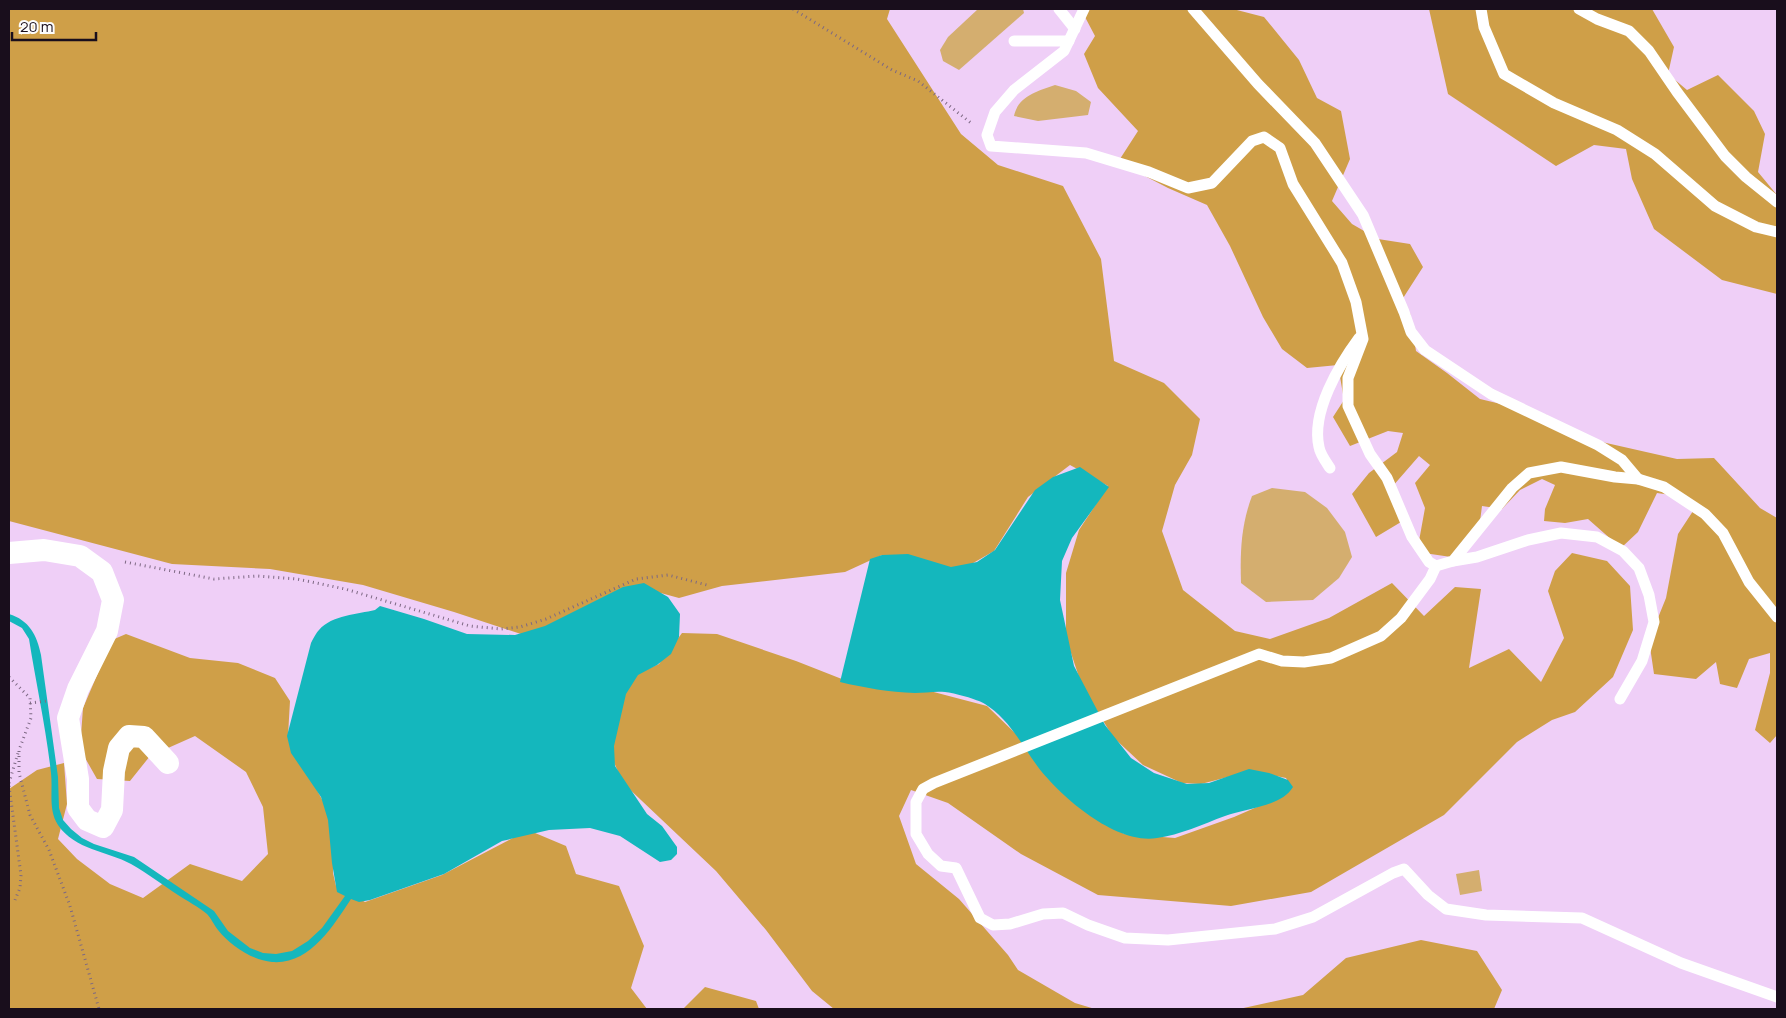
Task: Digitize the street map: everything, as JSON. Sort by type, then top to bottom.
[{"type":"street","points":[[9,553],[44,550],[80,556],[102,572],[113,600],[107,631],[78,689],[68,718],[78,779],[78,808],[87,820],[103,827],[112,810],[114,771],[119,748],[129,736],[144,737],[168,763]]},
{"type":"lane","points":[[1058,9],[1075,29]]},
{"type":"lane","points":[[1084,9],[1064,51],[1014,90],[995,112],[987,135],[991,146],[1086,153],[1149,172],[1188,188],[1212,183],[1252,141],[1264,137],[1280,148],[1293,184],[1342,263],[1356,302],[1363,339],[1348,378],[1348,406],[1370,454],[1387,478],[1412,537],[1429,562],[1436,566]]},
{"type":"lane","points":[[1193,9],[1258,84],[1315,143],[1363,215],[1411,332],[1425,350],[1491,394],[1598,445],[1622,460],[1638,479]]},
{"type":"lane","points":[[1482,9],[1484,27],[1504,74],[1554,103],[1617,130],[1654,154],[1715,206],[1756,227],[1777,232]]},
{"type":"lane","points":[[1579,9],[1597,19],[1629,31],[1649,51],[1725,156],[1746,177],[1777,202]]},
{"type":"lane","points":[[1014,42],[1069,41]]},
{"type":"lane","points":[[1330,468],[1319,449],[1317,432],[1329,387],[1345,357],[1362,334]]},
{"type":"lane","points":[[1453,560],[1512,488],[1529,473],[1561,467],[1615,477],[1638,479],[1664,487],[1705,514],[1723,533],[1749,582],[1777,617]]},
{"type":"lane","points":[[1620,698],[1642,660],[1654,622],[1649,595],[1639,568],[1623,551],[1597,537],[1561,533],[1528,540],[1476,558],[1453,560],[1436,566],[1430,579],[1400,618],[1381,636],[1331,658],[1304,662],[1282,660],[1259,654],[934,783],[923,789],[916,802],[916,834],[928,854],[941,866],[956,868],[980,918],[993,925],[1010,924],[1043,914],[1063,913],[1088,925],[1125,938],[1168,940],[1275,929],[1314,917],[1392,873],[1404,869],[1428,895],[1446,908],[1486,915],[1582,918],[1681,963],[1777,997]]},
{"type":"path","points":[[793,9],[892,70],[918,81],[987,135]]},
{"type":"path","points":[[80,556],[116,560],[214,579],[257,576],[297,579],[345,589],[470,626],[502,629],[520,627],[546,619],[636,579],[668,575],[707,585]]},
{"type":"path","points":[[9,677],[30,698],[31,718],[11,771],[9,784],[22,875],[20,888],[15,900]]},
{"type":"path","points":[[30,703],[52,701]]},
{"type":"path","points":[[19,750],[19,774],[30,815],[49,850],[70,906],[99,1009]]},
{"type":"shaded area","points":[[9,9],[890,9],[887,19],[961,134],[998,165],[1063,186],[1101,259],[1114,361],[1164,383],[1200,419],[1192,455],[1175,485],[1162,531],[1183,590],[1235,631],[1270,639],[1329,618],[1392,583],[1424,616],[1455,587],[1481,589],[1469,668],[1509,649],[1541,682],[1564,638],[1548,591],[1555,571],[1572,553],[1607,561],[1630,586],[1633,630],[1613,677],[1575,712],[1552,720],[1517,742],[1444,815],[1311,892],[1231,906],[1098,895],[1021,854],[948,803],[911,790],[899,816],[916,864],[959,899],[1008,955],[1018,970],[1075,1003],[1095,1009],[834,1009],[812,991],[766,930],[716,871],[623,783],[609,751],[624,680],[659,664],[682,633],[717,634],[796,661],[852,683],[926,690],[987,706],[1016,734],[1057,786],[1124,834],[1175,838],[1234,817],[1273,800],[1291,787],[1286,778],[1251,771],[1201,784],[1182,783],[1143,765],[1113,737],[1082,686],[1066,638],[1066,573],[1079,530],[1108,486],[1070,465],[1028,497],[994,551],[961,570],[923,561],[882,555],[845,572],[722,586],[679,598],[646,589],[524,635],[363,585],[270,569],[172,564],[9,521]]},
{"type":"shaded area","points":[[978,9],[1023,9],[1024,13],[959,70],[943,61],[940,50],[948,37]]},
{"type":"shaded area","points":[[1084,9],[1233,9],[1264,17],[1299,60],[1317,98],[1341,111],[1350,159],[1332,201],[1352,224],[1378,239],[1410,244],[1423,267],[1398,306],[1410,313],[1416,351],[1480,399],[1547,415],[1571,435],[1677,459],[1714,458],[1760,508],[1777,518],[1777,735],[1770,743],[1755,730],[1770,673],[1770,653],[1749,659],[1737,688],[1720,684],[1716,662],[1696,679],[1654,674],[1649,640],[1666,598],[1678,534],[1695,508],[1678,496],[1657,493],[1638,532],[1621,548],[1588,519],[1565,523],[1544,521],[1545,509],[1555,485],[1542,479],[1520,490],[1502,509],[1482,506],[1478,537],[1458,558],[1417,552],[1425,508],[1415,483],[1430,465],[1419,456],[1392,487],[1406,519],[1376,537],[1352,494],[1369,473],[1397,452],[1403,433],[1388,431],[1350,446],[1333,417],[1344,400],[1338,365],[1307,368],[1282,349],[1263,317],[1230,246],[1207,205],[1168,188],[1118,162],[1138,131],[1098,88],[1084,54],[1095,36],[1085,17]]},
{"type":"shaded area","points":[[1429,9],[1652,9],[1674,47],[1668,74],[1687,90],[1718,75],[1754,111],[1765,134],[1758,172],[1777,195],[1777,294],[1722,280],[1654,229],[1632,179],[1626,149],[1594,145],[1556,166],[1448,94]]},
{"type":"shaded area","points":[[1055,85],[1076,91],[1091,102],[1088,115],[1038,121],[1014,116],[1016,109],[1024,99]]},
{"type":"shaded area","points":[[1080,467],[1109,487],[1072,538],[1062,561],[1060,600],[1074,666],[1105,725],[1131,758],[1154,773],[1187,784],[1209,783],[1249,769],[1269,773],[1288,780],[1293,787],[1280,799],[1262,806],[1233,813],[1166,837],[1141,838],[1124,834],[1107,827],[1061,792],[1038,767],[1008,725],[994,710],[985,704],[971,698],[949,693],[896,692],[840,682],[870,559],[882,555],[908,554],[951,567],[977,562],[995,550],[1035,490],[1053,477]]},
{"type":"shaded area","points":[[1272,488],[1305,492],[1327,508],[1345,532],[1352,557],[1339,578],[1313,600],[1266,602],[1241,583],[1242,539],[1248,507],[1252,496]]},
{"type":"shaded area","points":[[644,583],[668,597],[680,614],[679,637],[671,654],[657,665],[638,675],[626,694],[614,746],[615,766],[647,814],[662,826],[677,847],[677,854],[671,860],[660,862],[620,836],[590,828],[549,830],[502,841],[444,874],[370,900],[359,902],[351,899],[328,932],[309,951],[286,961],[272,962],[264,961],[242,951],[223,936],[208,916],[200,909],[149,875],[131,864],[82,845],[73,840],[58,825],[52,807],[49,756],[29,639],[22,628],[9,621],[9,614],[27,624],[34,635],[41,655],[58,777],[59,808],[63,820],[82,838],[94,844],[134,857],[214,911],[228,931],[250,948],[263,953],[276,954],[292,951],[308,941],[322,928],[345,896],[337,892],[328,820],[321,797],[291,753],[287,736],[311,643],[319,630],[324,625],[338,618],[375,610],[380,606],[467,634],[515,635],[545,626],[623,587]]},
{"type":"shaded area","points":[[126,634],[190,658],[238,663],[275,678],[290,701],[288,736],[333,820],[333,873],[336,886],[365,902],[442,875],[528,830],[566,846],[576,874],[619,886],[644,946],[631,988],[647,1009],[9,1009],[9,789],[37,770],[64,763],[67,804],[58,839],[77,859],[110,884],[143,898],[190,864],[242,881],[268,854],[263,807],[246,772],[195,736],[150,756],[130,781],[97,779],[80,749],[83,708],[112,640]]},
{"type":"shaded area","points":[[1479,870],[1482,891],[1460,895],[1456,874]]},
{"type":"shaded area","points":[[1421,940],[1477,951],[1502,990],[1494,1009],[1239,1009],[1303,995],[1346,958]]},
{"type":"shaded area","points":[[705,987],[756,1001],[759,1009],[683,1009]]}]
